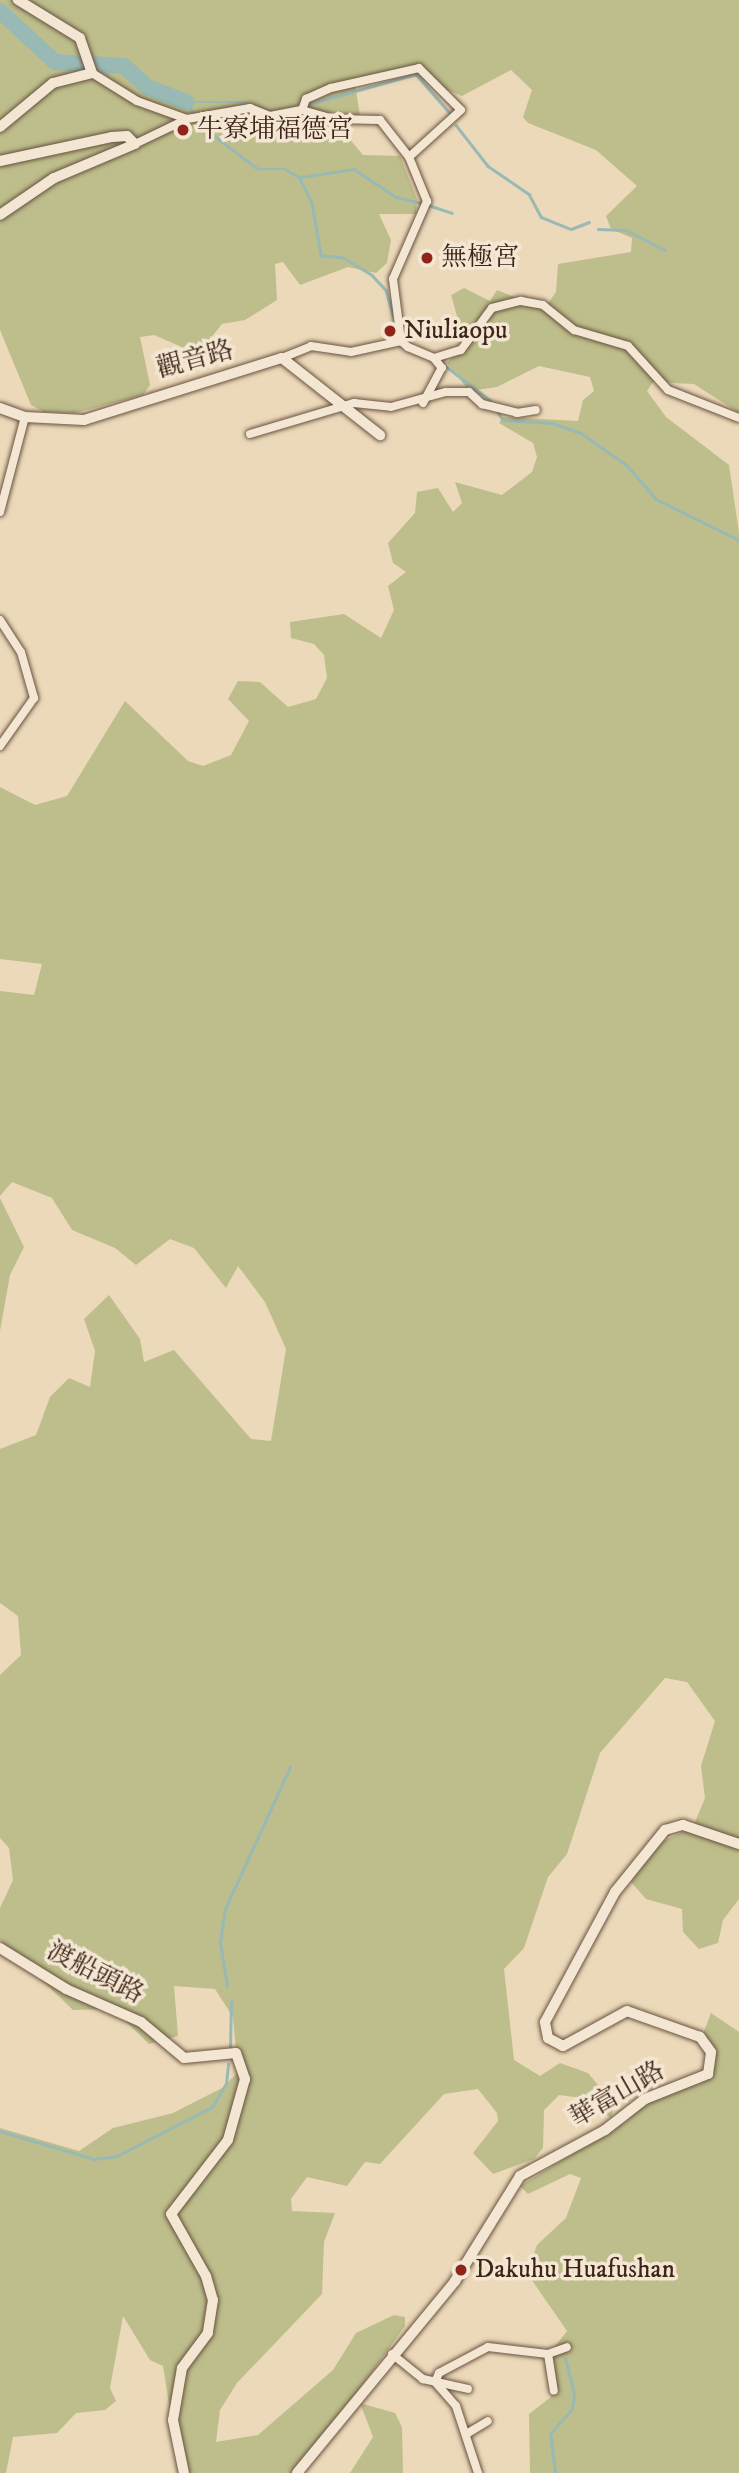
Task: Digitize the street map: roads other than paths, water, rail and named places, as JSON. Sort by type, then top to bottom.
[{"type":"street","points":[[18,0],[80,38],[91,57],[92,73]]},
{"type":"street","points":[[302,110],[306,99],[419,68],[461,110],[409,157]]},
{"type":"street","points":[[0,127],[53,83],[92,73],[137,101],[193,118]]},
{"type":"street","points":[[0,215],[54,178],[193,118],[250,108],[284,117],[302,110],[332,119],[380,120],[409,157],[427,205],[393,279],[401,341]]},
{"type":"street","points":[[0,161],[112,137],[127,136],[135,144]]},
{"type":"street","points":[[434,359],[468,344],[474,327],[492,308],[521,301],[543,305],[574,330],[628,346],[668,390],[739,418]]},
{"type":"street","points":[[380,435],[282,358],[311,346],[351,352],[401,341],[434,359],[442,368],[423,403]]},
{"type":"street","name":"觀音路","points":[[0,408],[25,417],[84,420],[282,358]]},
{"type":"street","points":[[250,434],[341,406],[423,403],[446,392],[469,393],[482,404],[517,413],[536,410]]},
{"type":"street","points":[[0,512],[25,417]]},
{"type":"street","points":[[0,620],[21,652],[34,698],[0,746]]},
{"type":"street","name":"華富山路","points":[[297,2473],[392,2354],[455,2281],[520,2176],[605,2130],[645,2099],[708,2074],[711,2052],[700,2037],[627,2011],[563,2046],[548,2038],[545,2022],[615,1892],[665,1830],[683,1825],[739,1844]]},
{"type":"street","name":"渡船頭路","points":[[0,1948],[66,1989],[141,2022],[184,2058],[236,2053],[245,2079],[228,2140],[171,2214],[206,2276],[214,2320],[182,2368],[173,2420],[184,2473]]},
{"type":"street","points":[[435,2382],[439,2373],[488,2347],[548,2354],[567,2347]]},
{"type":"street","points":[[392,2354],[435,2382],[468,2389]]},
{"type":"street","points":[[548,2354],[554,2391]]},
{"type":"street","points":[[435,2382],[468,2433],[478,2473]]},
{"type":"street","points":[[468,2433],[488,2421]]},
{"type":"waterway","points":[[0,11],[55,62],[124,66],[147,87],[186,102]]},
{"type":"waterway","points":[[305,105],[416,74],[450,113]]},
{"type":"waterway","points":[[186,102],[204,128],[258,169],[285,169],[299,177],[312,203],[321,255],[344,258],[372,275],[386,290],[393,315]]},
{"type":"waterway","points":[[186,102],[242,102],[275,112]]},
{"type":"waterway","points":[[456,125],[488,166],[529,194],[541,217],[571,229],[589,222]]},
{"type":"waterway","points":[[300,177],[354,169],[396,197],[422,203]]},
{"type":"waterway","points":[[428,205],[452,213]]},
{"type":"waterway","points":[[598,229],[626,230],[665,250]]},
{"type":"waterway","points":[[447,367],[490,400]]},
{"type":"waterway","points":[[498,412],[503,420],[552,423],[581,433],[628,466],[656,499],[739,540]]},
{"type":"waterway","points":[[227,1986],[220,1943],[225,1909],[290,1767]]},
{"type":"waterway","points":[[230,2047],[231,2002]]},
{"type":"waterway","points":[[0,2131],[94,2159],[117,2156],[212,2107],[226,2084],[228,2064]]},
{"type":"waterway","points":[[555,2473],[550,2434],[572,2409],[574,2394],[565,2359]]},
{"type":"place","name":"牛寮埔福德宮","points":[[183,130]]},
{"type":"place","name":"無極宮","points":[[427,258]]},
{"type":"place","name":"Niuliaopu","points":[[390,331]]},
{"type":"place","name":"Dakuhu Huafushan","points":[[461,2270]]}]
